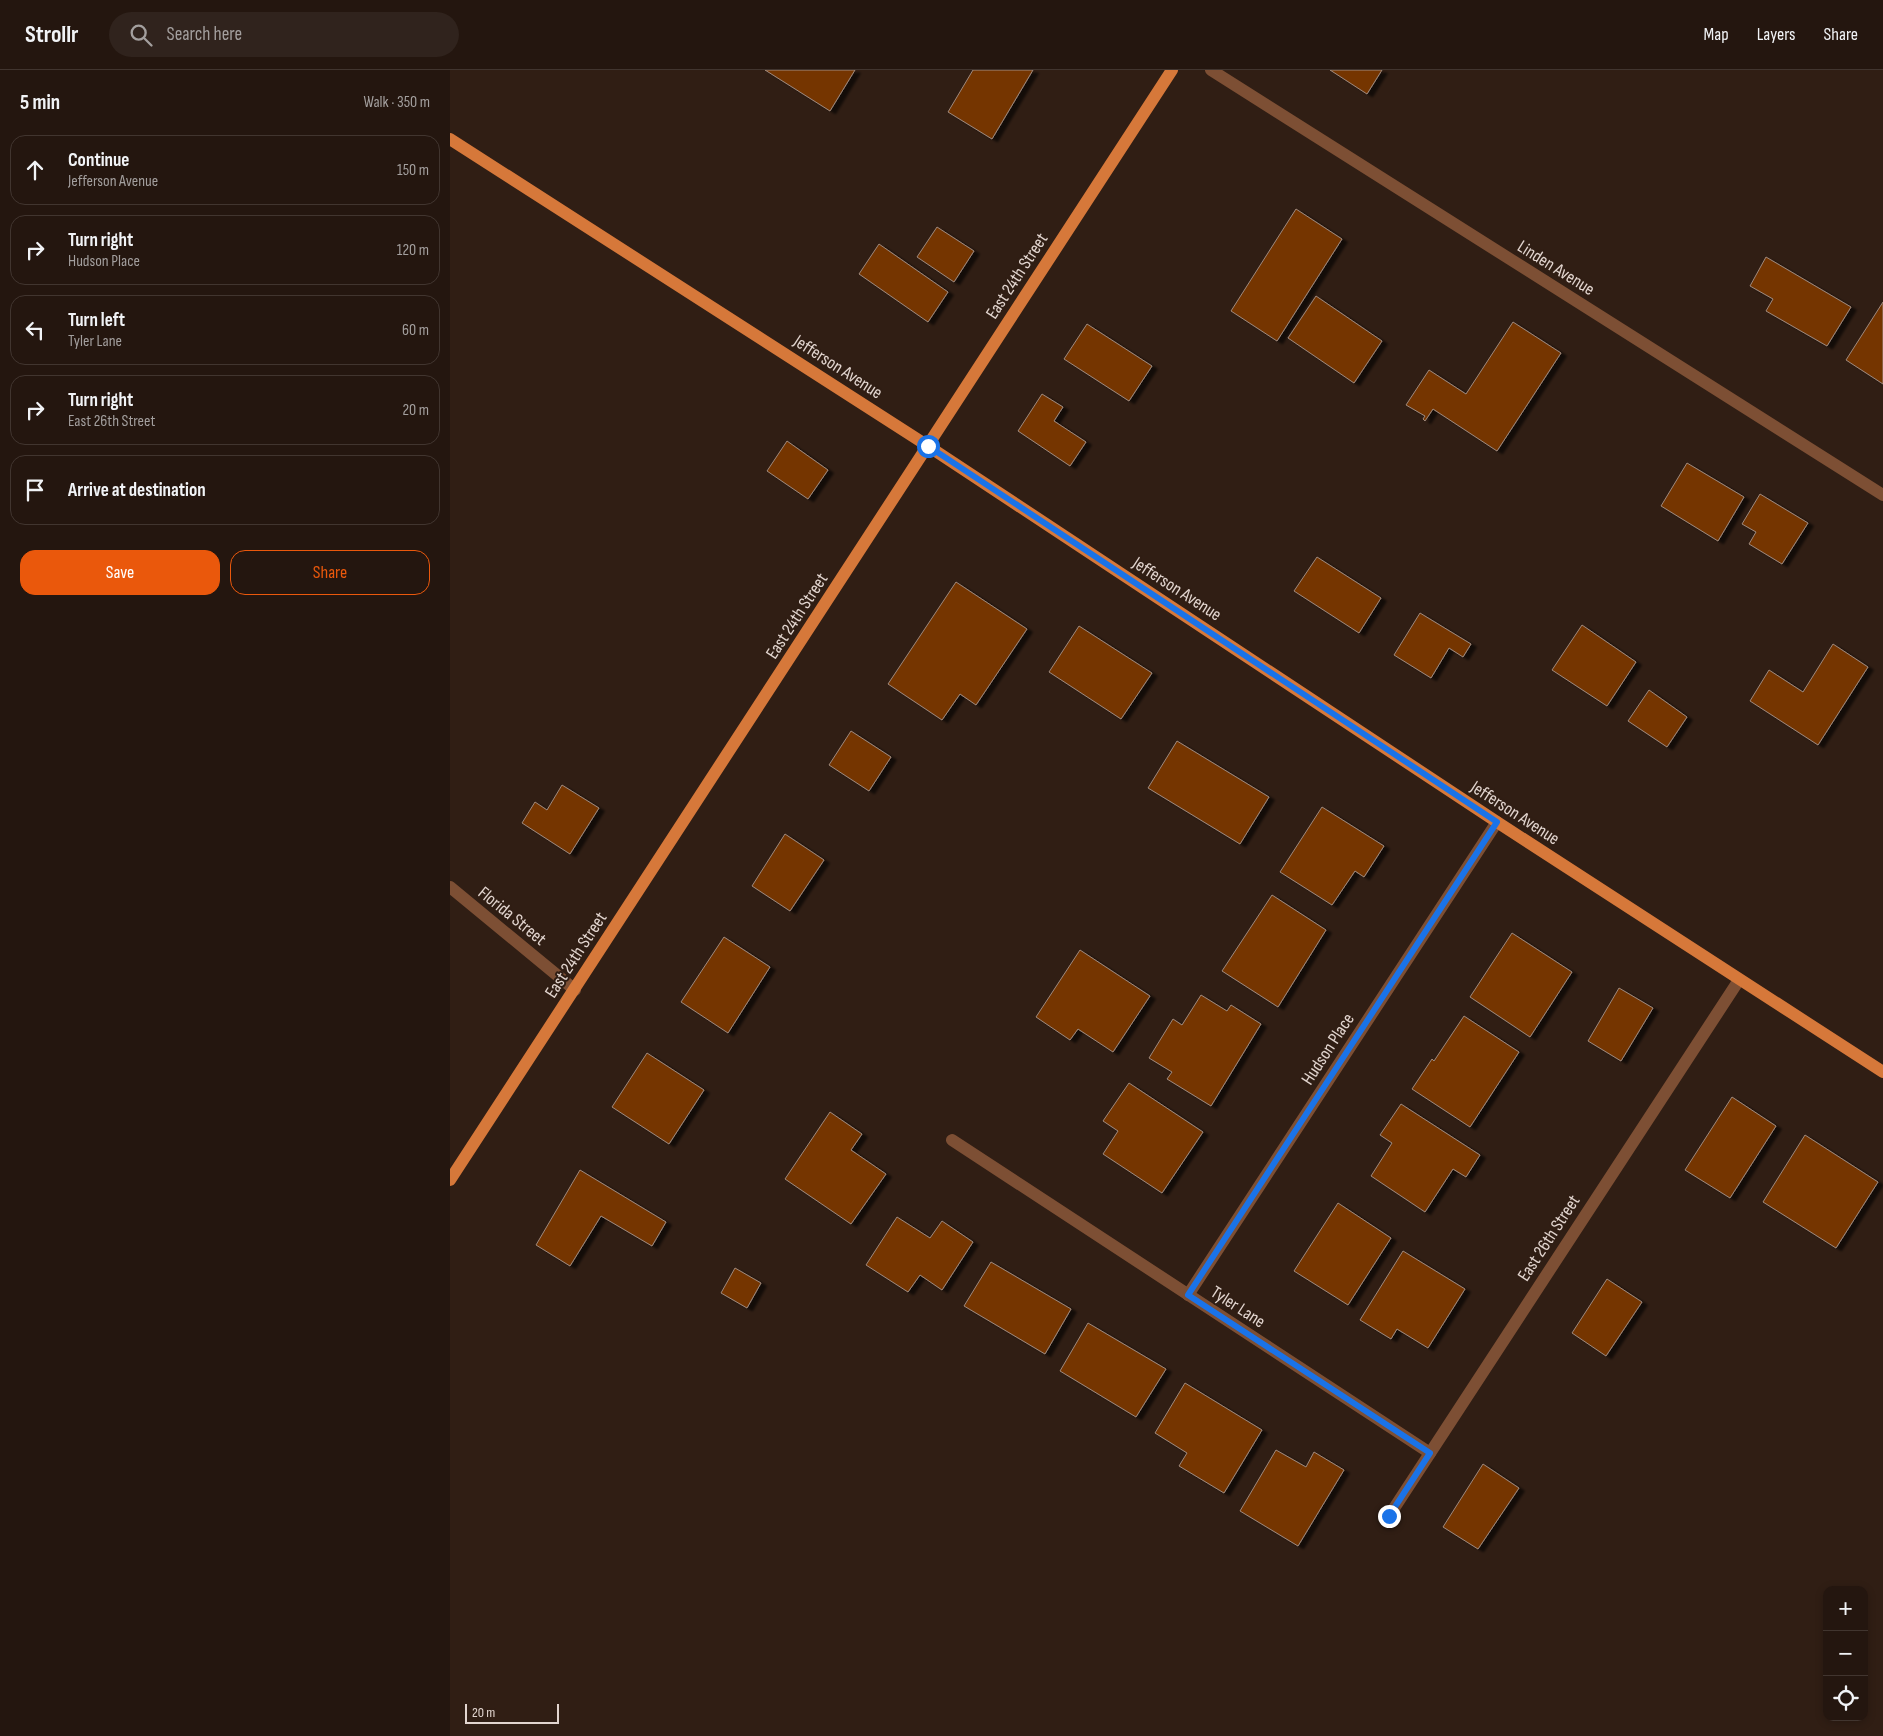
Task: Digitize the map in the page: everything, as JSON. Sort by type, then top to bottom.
[{"type":"main road","name":"East 24th Street","points":[[450,1180],[1172,70]]},
{"type":"main road","name":"Jefferson Avenue","points":[[450,139],[928,446],[1497,822],[1883,1072]]},
{"type":"street","name":"Linden Avenue","points":[[1211,70],[1883,495]]},
{"type":"street","name":"Hudson Place","points":[[1188,1295],[1497,822]]},
{"type":"street","name":"Florida Street","points":[[450,888],[575,990]]},
{"type":"street","name":"East 26th Street","points":[[1389,1516],[1739,980]]},
{"type":"street","name":"Tyler Lane","points":[[952,1140],[1430,1453]]},
{"type":"building","points":[[765,70],[855,70],[830,111]]},
{"type":"building","points":[[973,70],[1033,70],[992,139],[948,112]]},
{"type":"building","points":[[1330,70],[1382,70],[1367,94]]},
{"type":"building","points":[[1296,209],[1342,239],[1277,341],[1231,311]]},
{"type":"building","points":[[937,227],[974,251],[954,282],[917,257]]},
{"type":"building","points":[[879,244],[948,292],[928,322],[859,274]]},
{"type":"building","points":[[1766,257],[1851,307],[1827,346],[1766,311],[1773,299],[1750,286]]},
{"type":"building","points":[[1316,296],[1382,341],[1354,383],[1288,338]]},
{"type":"building","points":[[1883,302],[1883,384],[1846,360]]},
{"type":"building","points":[[1513,322],[1561,353],[1497,451],[1433,409],[1425,421],[1423,419],[1425,416],[1406,405],[1429,370],[1466,394]]},
{"type":"building","points":[[1087,324],[1152,366],[1129,401],[1064,359]]},
{"type":"building","points":[[1042,394],[1063,407],[1054,421],[1086,442],[1070,466],[1018,431]]},
{"type":"building","points":[[787,441],[828,470],[808,499],[767,471]]},
{"type":"building","points":[[1687,463],[1744,497],[1718,541],[1661,506]]},
{"type":"building","points":[[1760,494],[1808,523],[1782,564],[1749,544],[1756,532],[1742,524]]},
{"type":"building","points":[[1317,557],[1381,598],[1359,633],[1294,591]]},
{"type":"building","points":[[956,582],[1027,629],[976,705],[960,694],[942,720],[888,684]]},
{"type":"building","points":[[1420,613],[1471,644],[1463,657],[1449,648],[1431,678],[1394,655]]},
{"type":"building","points":[[1582,625],[1636,662],[1607,706],[1552,670]]},
{"type":"building","points":[[1079,626],[1152,673],[1121,719],[1049,672]]},
{"type":"building","points":[[1833,644],[1868,667],[1818,745],[1750,701],[1769,670],[1803,692]]},
{"type":"building","points":[[1649,690],[1687,717],[1667,747],[1628,721]]},
{"type":"building","points":[[851,731],[891,757],[869,791],[829,765]]},
{"type":"building","points":[[1177,741],[1269,797],[1240,844],[1148,788]]},
{"type":"building","points":[[562,785],[599,808],[570,854],[522,823],[535,802],[547,810]]},
{"type":"building","points":[[1322,807],[1384,846],[1364,877],[1355,871],[1332,905],[1280,872]]},
{"type":"building","points":[[785,834],[824,860],[790,911],[752,886]]},
{"type":"building","points":[[1272,895],[1326,930],[1278,1007],[1222,971]]},
{"type":"building","points":[[1512,933],[1572,972],[1530,1037],[1470,997]]},
{"type":"building","points":[[724,937],[770,967],[728,1033],[681,1002]]},
{"type":"building","points":[[1080,950],[1150,996],[1113,1052],[1078,1029],[1070,1040],[1036,1017]]},
{"type":"building","points":[[1619,988],[1653,1008],[1621,1061],[1588,1041]]},
{"type":"building","points":[[1201,995],[1227,1011],[1231,1005],[1261,1024],[1211,1106],[1167,1079],[1172,1072],[1149,1058],[1173,1019],[1182,1025]]},
{"type":"building","points":[[1464,1016],[1519,1052],[1470,1127],[1412,1089],[1432,1059],[1434,1061]]},
{"type":"building","points":[[647,1053],[704,1090],[669,1144],[612,1107]]},
{"type":"building","points":[[1129,1083],[1203,1132],[1162,1193],[1103,1154],[1118,1131],[1103,1121]]},
{"type":"building","points":[[1732,1097],[1776,1126],[1730,1198],[1685,1170]]},
{"type":"building","points":[[1401,1104],[1480,1155],[1466,1177],[1453,1169],[1425,1212],[1371,1176],[1392,1143],[1380,1135]]},
{"type":"building","points":[[830,1112],[862,1134],[851,1150],[886,1174],[851,1224],[785,1179]]},
{"type":"building","points":[[1805,1135],[1878,1182],[1836,1248],[1763,1202]]},
{"type":"building","points":[[580,1170],[666,1222],[652,1246],[601,1216],[570,1266],[536,1245]]},
{"type":"building","points":[[1338,1203],[1391,1238],[1348,1305],[1294,1271]]},
{"type":"building","points":[[897,1217],[930,1238],[942,1221],[973,1242],[942,1290],[920,1275],[908,1292],[866,1265]]},
{"type":"building","points":[[1403,1251],[1465,1289],[1428,1348],[1397,1329],[1391,1339],[1360,1320]]},
{"type":"building","points":[[991,1262],[1071,1309],[1045,1354],[964,1306]]},
{"type":"building","points":[[735,1268],[761,1283],[747,1308],[721,1293]]},
{"type":"building","points":[[1607,1279],[1642,1302],[1606,1356],[1572,1333]]},
{"type":"building","points":[[1088,1323],[1166,1369],[1136,1417],[1060,1371]]},
{"type":"building","points":[[1185,1383],[1262,1430],[1224,1493],[1179,1466],[1187,1453],[1155,1433]]},
{"type":"building","points":[[1276,1450],[1306,1467],[1314,1452],[1344,1470],[1298,1546],[1240,1511]]},
{"type":"building","points":[[1483,1464],[1519,1488],[1478,1549],[1443,1527]]},
{"type":"route","points":[[928,446],[1497,822],[1188,1295],[1430,1453],[1389,1516]]}]
